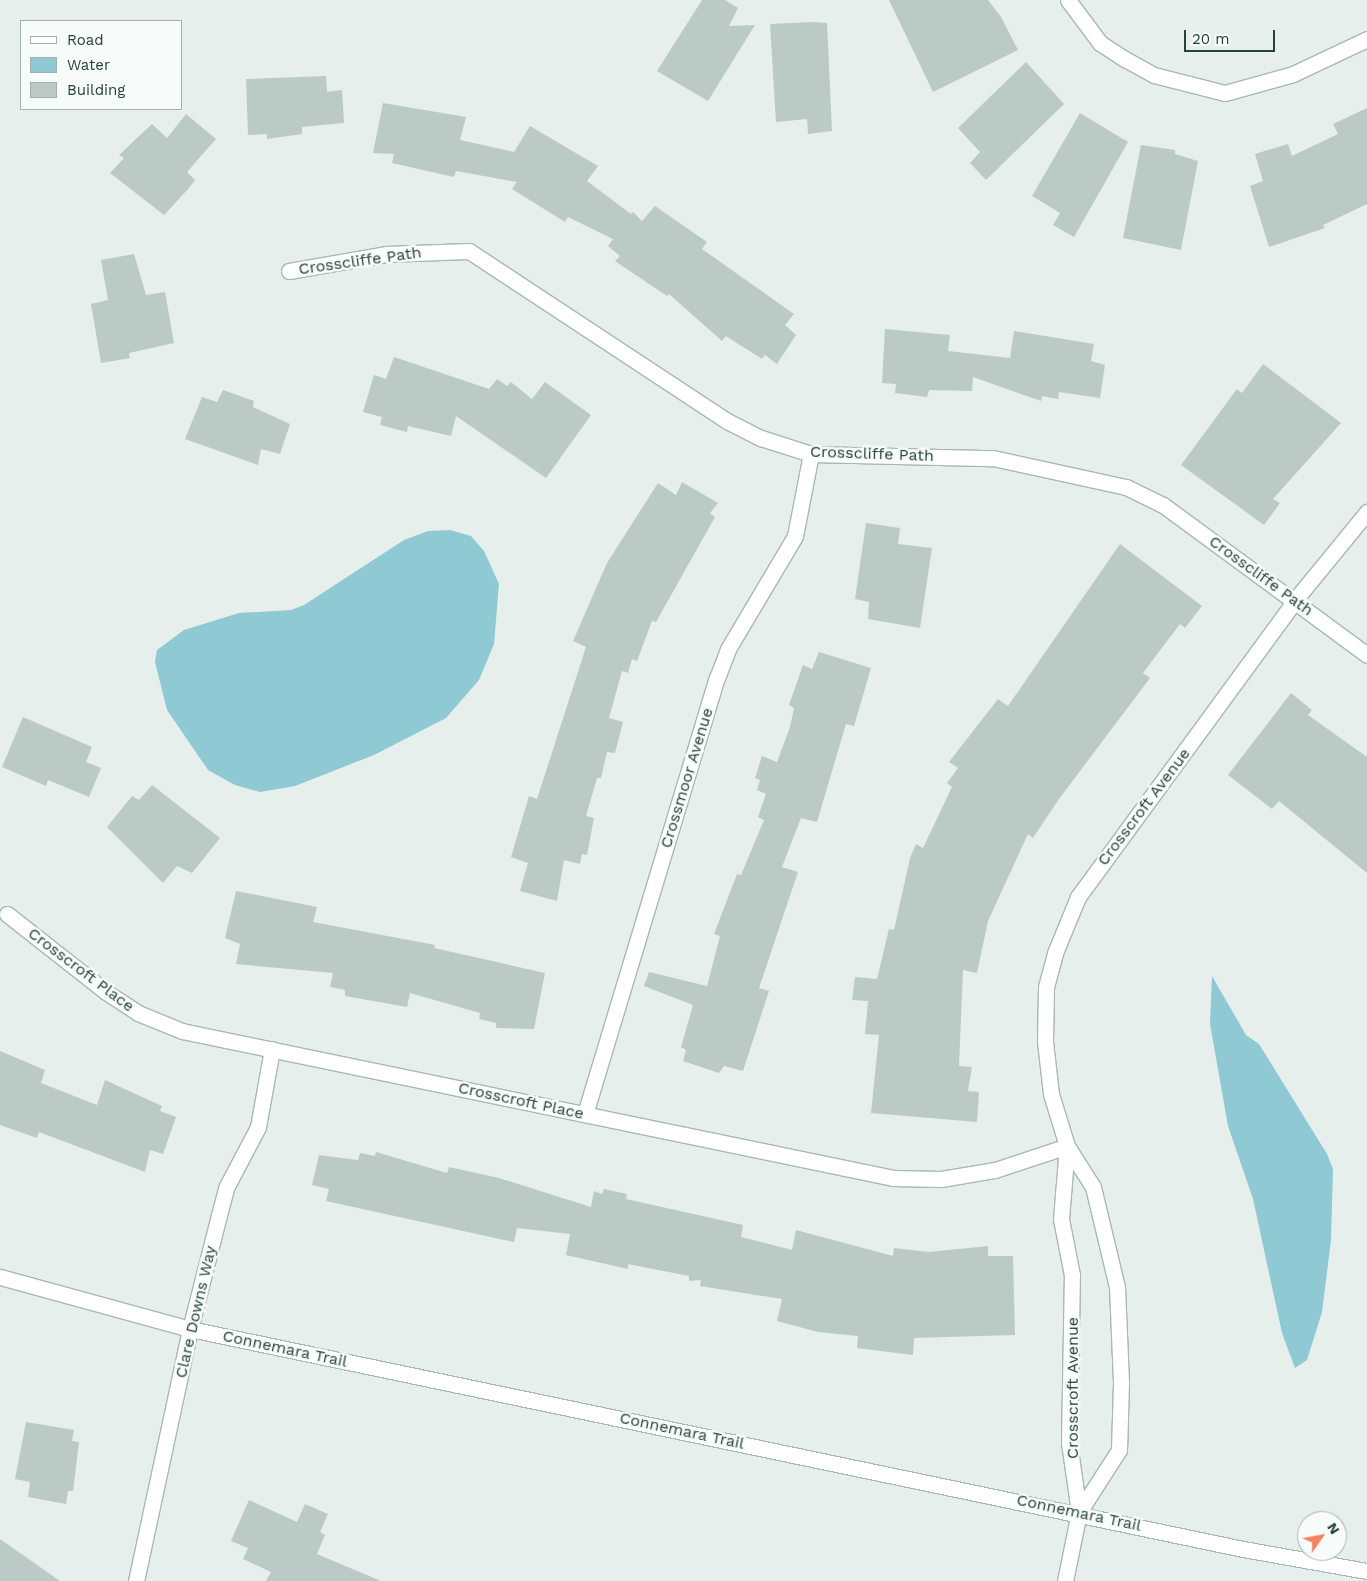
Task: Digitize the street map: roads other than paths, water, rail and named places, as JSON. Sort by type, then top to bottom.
[{"type":"street","points":[[1068,0],[1100,43],[1125,59],[1154,75],[1225,93],[1293,74],[1367,39]]},
{"type":"street","name":"Crosscliffe Path","points":[[289,271],[386,254],[469,251],[727,421],[761,438],[811,454],[993,458],[1126,487],[1163,504],[1367,655]]},
{"type":"street","name":"Crossmoor Avenue","points":[[585,1114],[717,678],[728,649],[795,536],[811,454]]},
{"type":"street","name":"Crosscroft Avenue","points":[[1079,1512],[1119,1450],[1121,1382],[1117,1288],[1108,1238],[1094,1187],[1067,1146],[1051,1094],[1045,1041],[1046,987],[1065,924],[1078,897],[1295,600],[1367,512]]},
{"type":"street","name":"Crosscroft Place","points":[[7,914],[138,1013],[182,1031],[894,1178],[941,1180],[995,1170],[1067,1146]]},
{"type":"street","name":"Clare Downs Way","points":[[136,1581],[190,1329],[227,1186],[258,1127],[272,1049]]},
{"type":"street","name":"Crosscroft Avenue","points":[[1067,1146],[1061,1219],[1072,1275],[1069,1443],[1079,1512]]},
{"type":"street","name":"Connemara Trail","points":[[0,1278],[190,1329],[1079,1512],[1243,1549],[1367,1571]]},
{"type":"street","points":[[1065,1581],[1079,1512]]},
{"type":"water","points":[[450,530],[471,536],[484,551],[499,584],[494,644],[479,680],[446,718],[374,755],[295,786],[260,792],[235,785],[208,770],[167,710],[155,662],[157,650],[184,630],[239,613],[291,610],[304,605],[404,540],[428,531]]},
{"type":"water","points":[[1212,976],[1246,1035],[1259,1044],[1327,1154],[1333,1169],[1331,1240],[1322,1312],[1307,1360],[1295,1368],[1282,1333],[1253,1199],[1228,1126],[1210,1024]]}]
